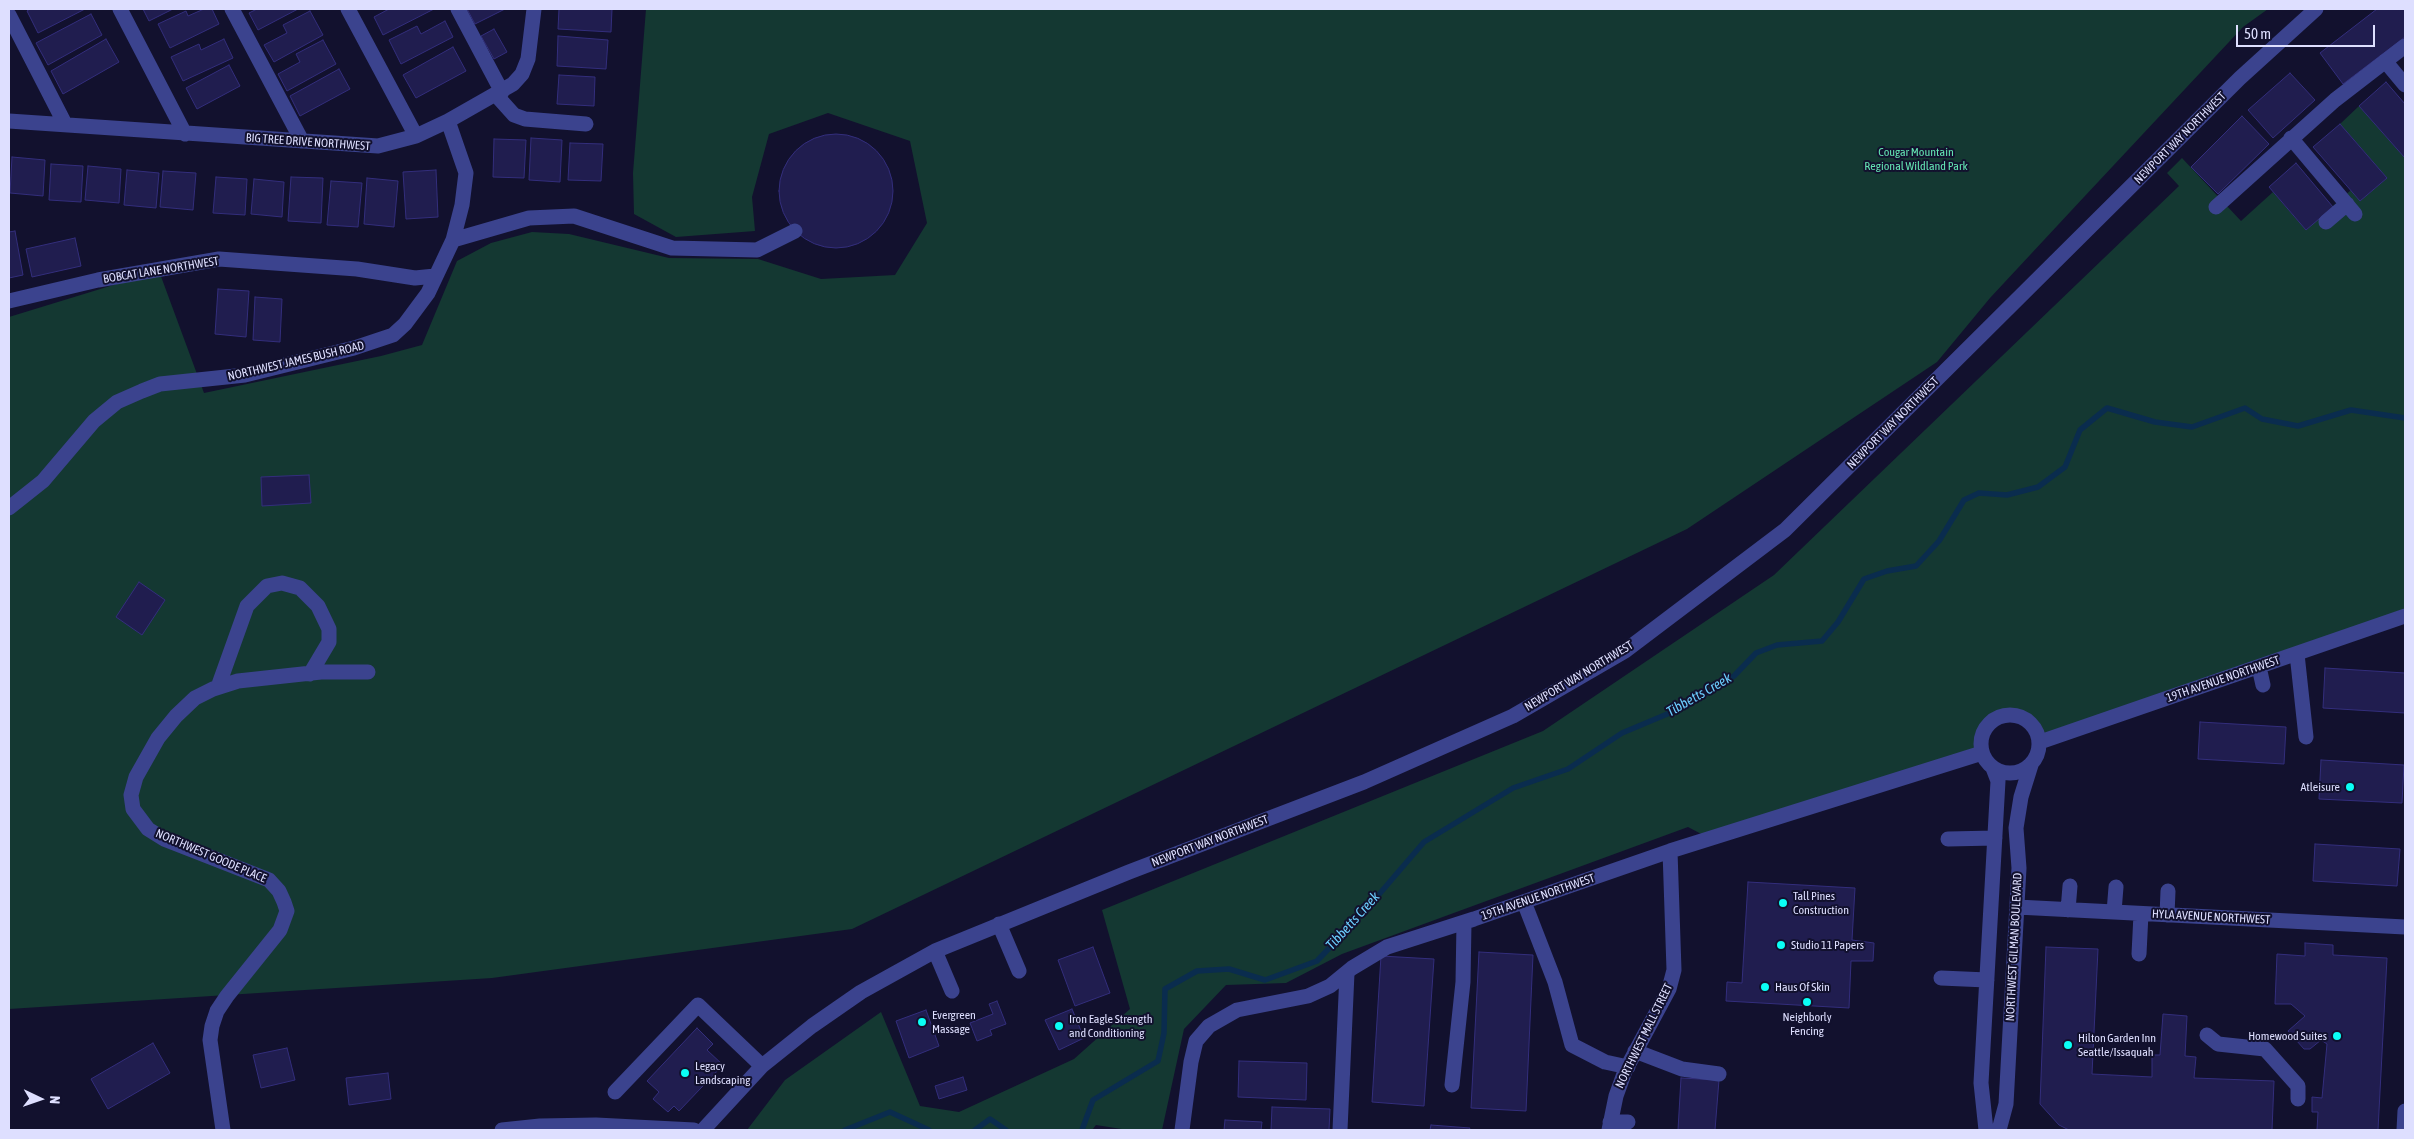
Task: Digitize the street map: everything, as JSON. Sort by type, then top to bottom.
[{"type":"street","points":[[120,9],[185,134]]},
{"type":"street","points":[[232,9],[302,141]]},
{"type":"street","points":[[348,9],[416,136]]},
{"type":"street","points":[[458,9],[499,93],[514,115],[525,119],[586,124]]},
{"type":"street","name":"BIG TREE DRIVE NORTHWEST","points":[[9,121],[378,146],[416,136],[448,121],[513,84],[522,74],[528,59],[534,9]]},
{"type":"street","name":"NEWPORT WAY NORTHWEST","points":[[703,1130],[762,1066],[812,1026],[861,992],[935,951],[999,924],[1364,782],[1512,716],[1625,651],[1785,530],[2240,78],[2316,9]]},
{"type":"street","points":[[9,15],[65,124]]},
{"type":"street","points":[[2216,207],[2335,100],[2405,46]]},
{"type":"street","points":[[2385,61],[2405,85]]},
{"type":"street","name":"NORTHWEST JAMES BUSH ROAD","points":[[9,508],[43,481],[94,421],[117,402],[160,384],[245,375],[354,348],[393,335],[405,324],[423,301],[453,240],[466,189],[466,173],[448,121]]},
{"type":"street","points":[[2291,138],[2351,209],[2326,222]]},
{"type":"street","points":[[453,240],[530,218],[574,216],[672,248],[757,250],[795,231]]},
{"type":"street","name":"BOBCAT LANE NORTHWEST","points":[[9,301],[98,280],[219,259],[357,269],[415,278],[435,276]]},
{"type":"street","points":[[218,687],[247,606],[267,586],[282,583],[300,588],[318,606],[329,629],[329,642],[310,674]]},
{"type":"street","name":"19TH AVENUE NORTHWEST","points":[[2040,742],[2405,616]]},
{"type":"street","points":[[2297,654],[2306,737]]},
{"type":"street","points":[[2259,667],[2263,684]]},
{"type":"street","name":"NORTHWEST GOODE PLACE","points":[[223,1130],[210,1040],[216,1011],[280,930],[287,911],[279,891],[269,880],[164,839],[148,829],[133,809],[130,796],[146,758],[176,716],[195,698],[218,687],[255,678],[368,672]]},
{"type":"street","points":[[2002,715],[2026,718],[2035,728],[2040,742],[2039,750],[2031,765],[2017,773],[2000,772],[1993,768],[1982,753],[1981,741],[1984,729],[1991,721],[2002,715]]},
{"type":"street","name":"19TH AVENUE NORTHWEST","points":[[1182,1130],[1191,1062],[1196,1041],[1209,1026],[1237,1010],[1308,996],[1330,986],[1346,973],[1387,947],[1464,923],[1670,851],[1982,753]]},
{"type":"street","name":"NORTHWEST GILMAN BOULEVARD","points":[[1999,1130],[2006,1104],[2017,907],[2018,813],[2031,765]]},
{"type":"street","name":"NORTHWEST GILMAN BOULEVARD","points":[[1986,1130],[1981,1083],[1998,781],[1993,768]]},
{"type":"street","points":[[1948,840],[1995,838]]},
{"type":"street","name":"NORTHWEST MALL STREET","points":[[1609,1126],[1616,1096],[1628,1067],[1666,996],[1674,970],[1670,851]]},
{"type":"street","points":[[2068,910],[2070,886]]},
{"type":"street","points":[[2114,912],[2116,887]]},
{"type":"street","points":[[2167,915],[2168,890]]},
{"type":"street","points":[[1524,902],[1555,982],[1572,1044],[1605,1062],[1628,1067]]},
{"type":"street","name":"HYLA AVENUE NORTHWEST","points":[[2017,907],[2405,927]]},
{"type":"street","points":[[2139,954],[2141,914]]},
{"type":"street","points":[[1452,1085],[1463,982],[1464,923]]},
{"type":"street","points":[[999,924],[1019,971]]},
{"type":"street","points":[[935,951],[952,991]]},
{"type":"street","points":[[1340,1130],[1346,973]]},
{"type":"street","points":[[1941,978],[1986,980]]},
{"type":"street","points":[[615,1092],[698,1005],[762,1066]]},
{"type":"street","points":[[2207,1035],[2218,1044],[2265,1049],[2298,1086],[2298,1099]]},
{"type":"street","points":[[1635,1051],[1682,1069],[1719,1074]]},
{"type":"street","points":[[2404,1130],[2405,1111]]},
{"type":"street","points":[[1609,1126],[1628,1122]]},
{"type":"street","points":[[502,1130],[540,1126],[694,1130]]},
{"type":"green space","name":"Cougar Mountain Regional Wildland Park","points":[[646,9],[2268,9],[2243,27],[1990,298],[1937,362],[1687,529],[852,929],[492,978],[9,1009],[9,317],[159,271],[204,393],[381,356],[422,345],[457,261],[491,243],[532,232],[569,234],[669,258],[758,259],[821,279],[895,275],[927,223],[910,141],[828,113],[769,134],[752,197],[755,231],[676,237],[634,214],[633,173]]},
{"type":"green space","points":[[2359,106],[2405,158],[2405,616],[2040,742],[2035,728],[2026,719],[2009,714],[2002,715],[1991,721],[1985,729],[1981,747],[1709,838],[1688,827],[1342,954],[1286,983],[1226,985],[1184,1029],[1162,1130],[1128,1130],[1096,1125],[1092,1130],[747,1130],[785,1080],[881,1012],[920,1106],[959,1112],[1074,1059],[1130,1009],[1102,910],[1543,731],[1774,575],[2179,186],[2167,173],[2182,158],[2241,221],[2273,192],[2306,230],[2351,190],[2360,201],[2387,178],[2340,124]]},
{"type":"building","points":[[30,9],[85,9],[38,33],[27,11]]},
{"type":"building","points":[[143,9],[173,9],[149,21]]},
{"type":"building","points":[[204,9],[212,9],[219,24],[170,48],[158,24],[186,11],[188,16]]},
{"type":"building","points":[[257,9],[298,9],[258,30],[249,13]]},
{"type":"building","points":[[389,9],[434,9],[383,35],[374,17]]},
{"type":"building","points":[[467,9],[505,9],[475,24]]},
{"type":"building","points":[[559,9],[612,9],[611,32],[558,29]]},
{"type":"building","points":[[2377,9],[2405,9],[2405,37],[2343,84],[2320,53]]},
{"type":"building","points":[[310,11],[323,35],[274,62],[264,45],[287,33],[283,25]]},
{"type":"building","points":[[91,14],[102,35],[48,65],[36,43]]},
{"type":"building","points":[[445,21],[453,37],[401,64],[389,40],[417,26],[421,34]]},
{"type":"building","points":[[494,29],[507,52],[494,59],[481,36]]},
{"type":"building","points":[[558,36],[608,40],[606,69],[557,66]]},
{"type":"building","points":[[106,39],[119,62],[63,94],[51,71]]},
{"type":"building","points":[[224,39],[233,58],[183,81],[171,57],[199,44],[201,50]]},
{"type":"building","points":[[323,40],[336,64],[287,91],[278,74],[300,62],[296,54]]},
{"type":"building","points":[[453,47],[466,71],[416,98],[403,75]]},
{"type":"building","points":[[229,65],[240,86],[197,109],[186,88]]},
{"type":"building","points":[[339,69],[350,89],[300,116],[290,96]]},
{"type":"building","points":[[2290,73],[2315,100],[2273,138],[2248,110]]},
{"type":"building","points":[[559,75],[595,77],[594,106],[557,104]]},
{"type":"building","points":[[2386,82],[2405,104],[2405,158],[2359,106]]},
{"type":"building","points":[[2242,116],[2269,144],[2218,194],[2191,167]]},
{"type":"building","points":[[2340,124],[2387,178],[2360,201],[2313,147]]},
{"type":"building","points":[[836,134],[858,139],[876,151],[888,169],[893,191],[888,213],[876,231],[858,243],[836,248],[814,243],[796,231],[784,213],[779,191],[784,169],[796,151],[814,139]]},
{"type":"building","points":[[531,138],[562,140],[560,182],[529,180]]},
{"type":"building","points":[[494,139],[526,140],[524,178],[493,177]]},
{"type":"building","points":[[570,143],[603,144],[601,181],[568,180]]},
{"type":"building","points":[[12,157],[45,160],[43,196],[10,193]]},
{"type":"building","points":[[2296,163],[2333,207],[2306,230],[2269,187]]},
{"type":"building","points":[[51,164],[83,166],[81,202],[49,200]]},
{"type":"building","points":[[88,166],[121,169],[119,203],[85,200]]},
{"type":"building","points":[[127,170],[159,173],[156,208],[124,205]]},
{"type":"building","points":[[436,170],[438,217],[406,219],[403,172]]},
{"type":"building","points":[[163,171],[196,173],[193,210],[160,207]]},
{"type":"building","points":[[216,177],[247,179],[245,215],[213,213]]},
{"type":"building","points":[[291,177],[323,178],[321,223],[288,221]]},
{"type":"building","points":[[367,178],[398,181],[394,227],[364,224]]},
{"type":"building","points":[[254,179],[284,182],[282,217],[251,214]]},
{"type":"building","points":[[331,181],[362,183],[358,227],[327,225]]},
{"type":"building","points":[[15,231],[23,275],[9,278],[9,232]]},
{"type":"building","points":[[75,238],[81,266],[32,277],[26,249]]},
{"type":"building","points":[[218,289],[249,291],[246,337],[215,334]]},
{"type":"building","points":[[255,297],[282,299],[280,342],[253,340]]},
{"type":"building","points":[[309,475],[311,503],[262,506],[261,477]]},
{"type":"building","points":[[139,582],[165,600],[142,635],[116,617]]},
{"type":"building","points":[[2325,668],[2405,673],[2405,713],[2323,708]]},
{"type":"building","points":[[2200,722],[2286,727],[2284,764],[2198,759]]},
{"type":"building","points":[[2321,760],[2404,765],[2402,803],[2319,799]]},
{"type":"building","points":[[2315,844],[2400,849],[2397,886],[2313,881]]},
{"type":"building","points":[[1748,882],[1855,888],[1852,940],[1874,943],[1873,961],[1851,961],[1849,1008],[1726,1001],[1727,982],[1742,983]]},
{"type":"building","name":"Homewood Suites","points":[[2305,943],[2333,945],[2333,955],[2387,958],[2378,1130],[2317,1130],[2318,1112],[2312,1112],[2312,1097],[2322,1098],[2327,1044],[2321,1040],[2310,1049],[2304,1049],[2288,1031],[2305,1016],[2291,1004],[2275,1004],[2277,954],[2305,956]]},
{"type":"building","points":[[1093,947],[1110,993],[1075,1006],[1058,960]]},
{"type":"building","name":"Hilton Garden Inn Seattle/Issaquah","points":[[2046,947],[2098,949],[2092,1074],[2152,1077],[2152,1055],[2160,1055],[2163,1014],[2187,1016],[2185,1056],[2196,1057],[2194,1078],[2274,1081],[2272,1130],[2069,1130],[2059,1125],[2040,1104]]},
{"type":"building","points":[[1479,952],[1533,955],[1526,1111],[1471,1108]]},
{"type":"building","points":[[1381,956],[1434,959],[1424,1106],[1372,1102]]},
{"type":"building","points":[[997,1001],[1006,1024],[990,1030],[992,1035],[977,1041],[970,1023],[993,1014],[989,1004]]},
{"type":"building","points":[[1072,1009],[1084,1038],[1059,1050],[1045,1020]]},
{"type":"building","points":[[926,1010],[939,1046],[909,1058],[896,1021]]},
{"type":"building","name":"Legacy Landscaping","points":[[697,1028],[713,1044],[707,1050],[723,1065],[679,1111],[674,1106],[668,1112],[653,1099],[659,1092],[647,1081]]},
{"type":"building","points":[[153,1043],[170,1073],[108,1109],[91,1079]]},
{"type":"building","points":[[287,1048],[295,1080],[261,1088],[253,1055]]},
{"type":"building","points":[[1239,1061],[1307,1063],[1306,1100],[1238,1097]]},
{"type":"building","points":[[388,1073],[391,1099],[349,1105],[346,1078]]},
{"type":"building","points":[[963,1077],[967,1090],[939,1099],[935,1086]]},
{"type":"building","points":[[1681,1078],[1719,1080],[1715,1130],[1678,1130]]},
{"type":"building","points":[[1272,1107],[1330,1109],[1329,1130],[1271,1130]]},
{"type":"building","points":[[1225,1120],[1262,1122],[1261,1130],[1224,1130]]},
{"type":"building","points":[[1431,1125],[1470,1128],[1469,1130],[1430,1130]]},
{"type":"waterway","name":"Tibbetts Creek","points":[[1082,1130],[1093,1100],[1158,1061],[1164,1033],[1165,989],[1197,971],[1229,969],[1265,980],[1317,961],[1369,906],[1424,842],[1513,788],[1568,769],[1622,733],[1684,707],[1734,676],[1756,653],[1777,645],[1822,641],[1838,622],[1864,579],[1887,571],[1916,566],[1939,541],[1964,500],[1979,493],[2007,495],[2038,487],[2065,467],[2080,430],[2107,408],[2155,422],[2192,427],[2245,408],[2262,419],[2298,426],[2351,410],[2405,418]]},
{"type":"waterway","name":"Tibbetts Creek","points":[[845,1130],[890,1112],[929,1130]]},
{"type":"waterway","name":"Tibbetts Creek","points":[[975,1130],[990,1119],[1006,1130]]},
{"type":"place","name":"Atleisure","points":[[2350,787]]},
{"type":"place","name":"Tall Pines Construction","points":[[1783,903]]},
{"type":"place","name":"Studio 11 Papers","points":[[1781,945]]},
{"type":"place","name":"Haus Of Skin","points":[[1765,987]]},
{"type":"place","name":"Neighborly Fencing","points":[[1807,1002]]},
{"type":"place","name":"Evergreen Massage","points":[[922,1022]]},
{"type":"place","name":"Iron Eagle Strength and Conditioning","points":[[1059,1026]]},
{"type":"place","name":"Homewood Suites","points":[[2337,1036]]},
{"type":"place","name":"Hilton Garden Inn Seattle/Issaquah","points":[[2068,1045]]},
{"type":"place","name":"Legacy Landscaping","points":[[685,1073]]}]
